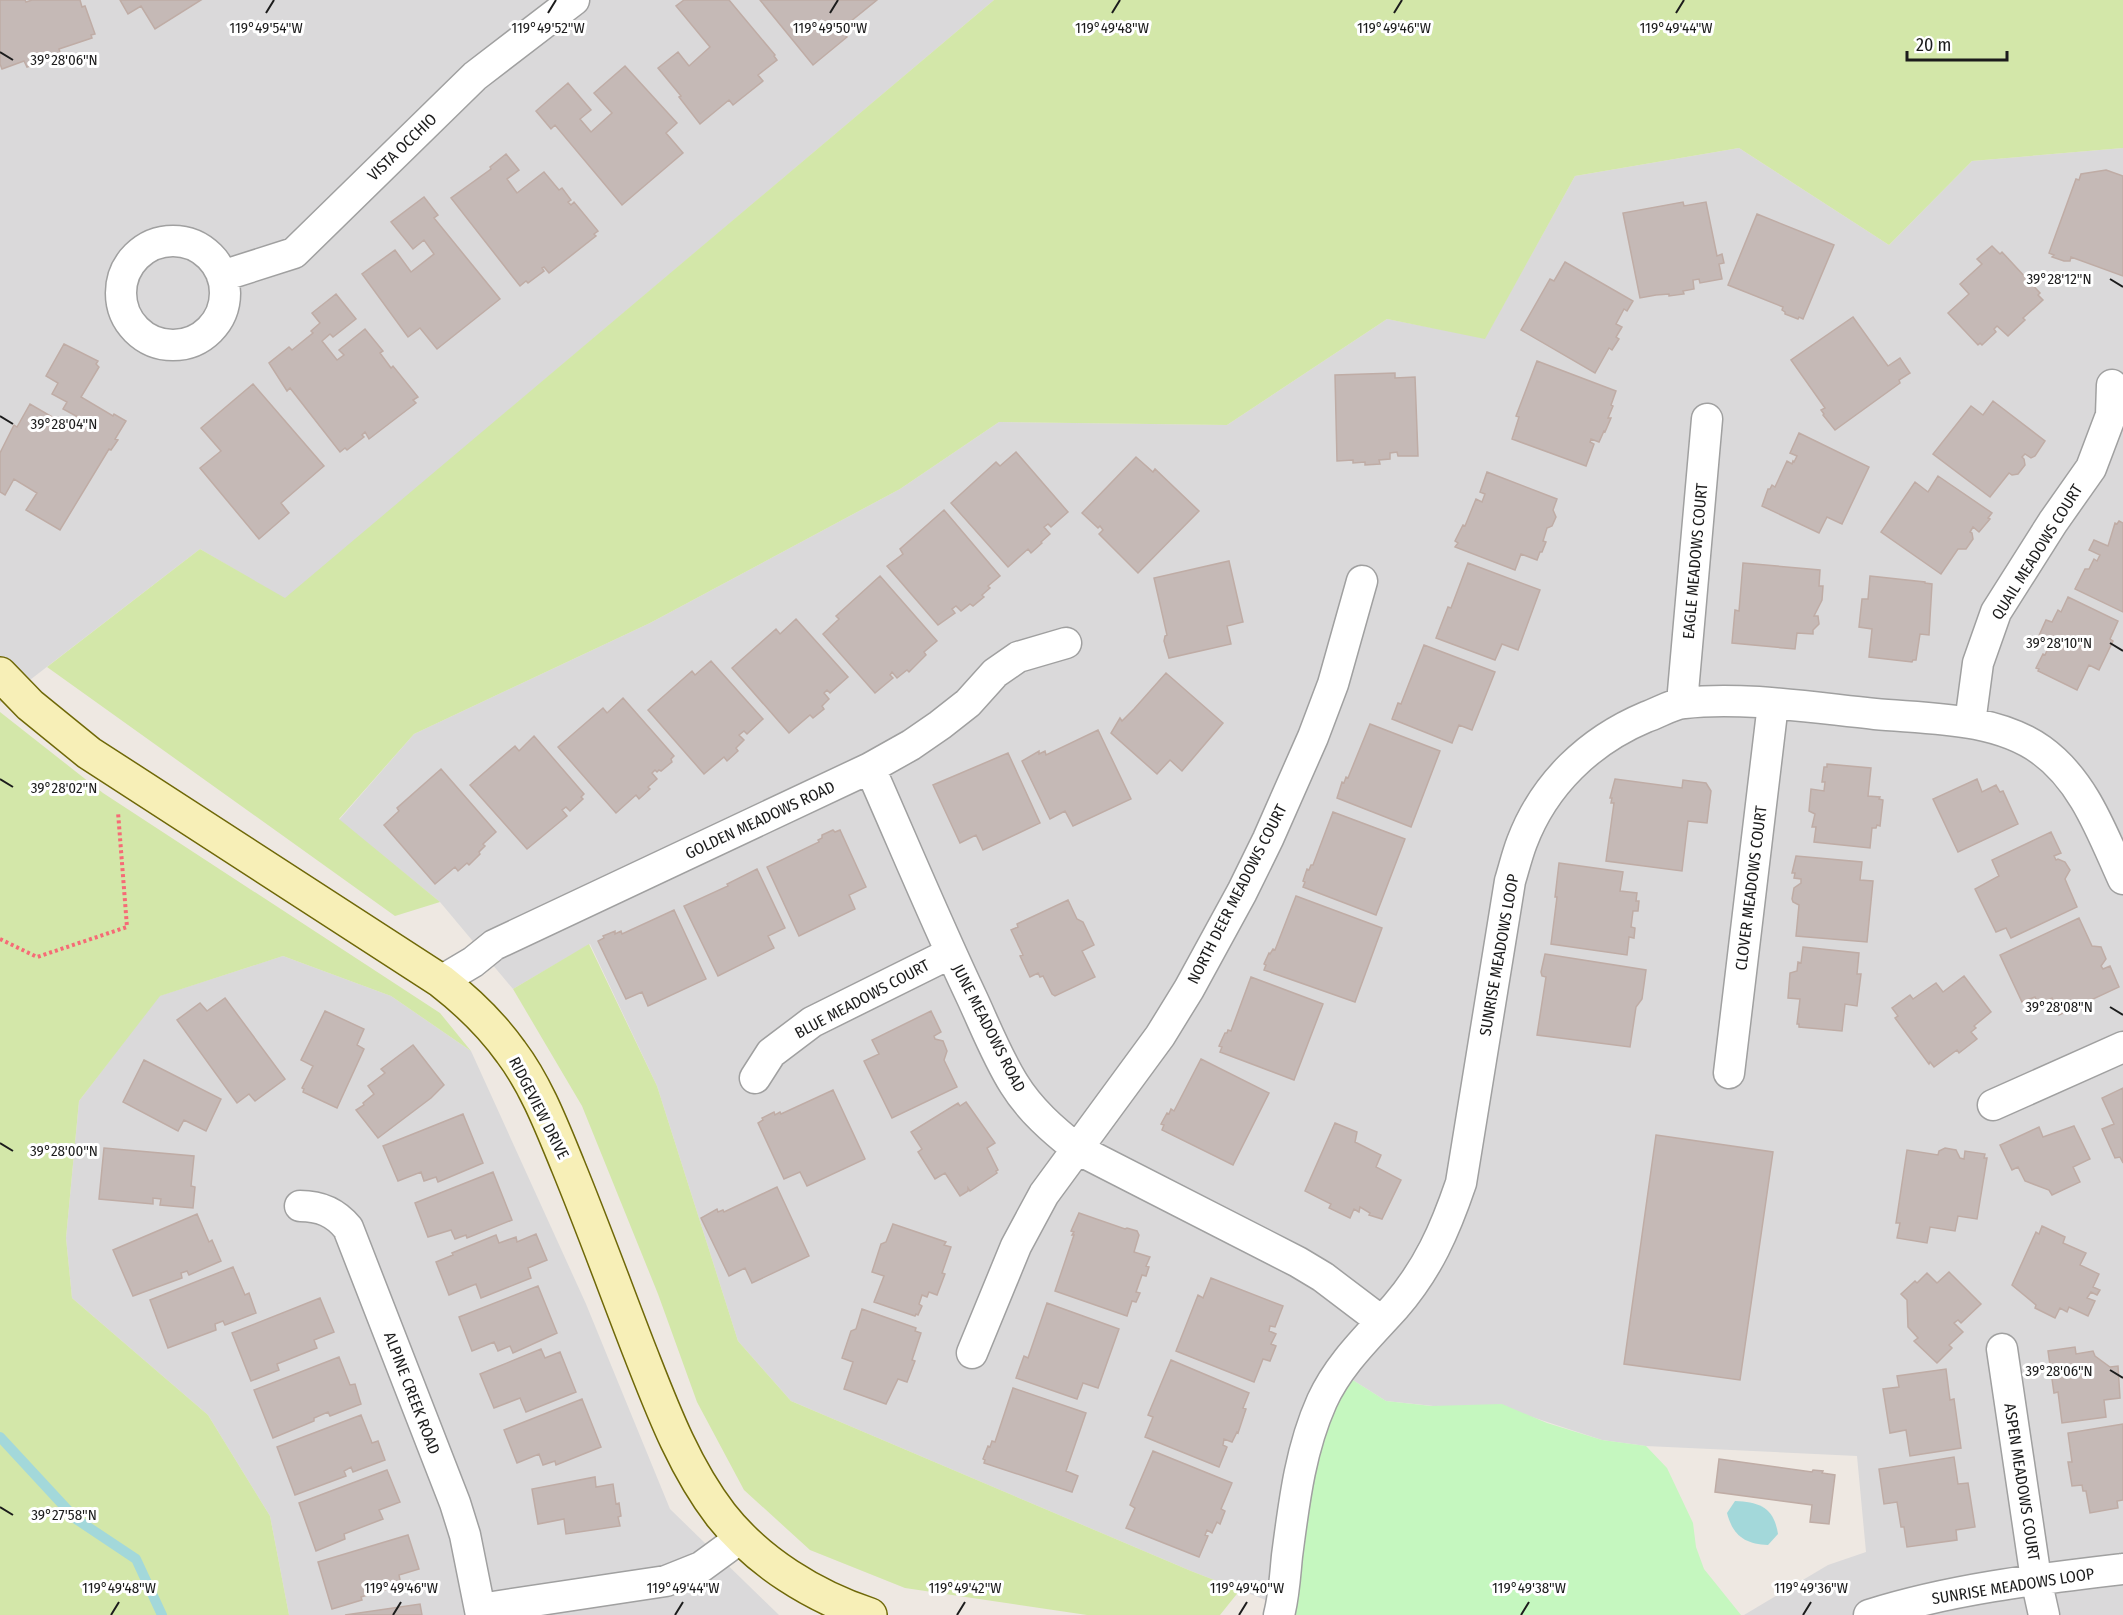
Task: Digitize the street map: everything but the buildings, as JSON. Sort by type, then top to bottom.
[{"type":"street","name":"VISTA OCCHIO","points":[[222,276],[294,253],[475,76],[574,0]]},
{"type":"street","name":"QUAIL MEADOWS COURT","points":[[1970,723],[1978,663],[1996,612],[2053,522],[2091,468],[2110,415],[2112,385]]},
{"type":"street","name":"EAGLE MEADOWS COURT","points":[[1682,703],[1707,419]]},
{"type":"street","name":"NORTH DEER MEADOWS COURT","points":[[972,1353],[1016,1246],[1044,1194],[1160,1036],[1190,989],[1242,892],[1313,737],[1333,684],[1362,581]]},
{"type":"street","name":"GOLDEN MEADOWS ROAD","points":[[441,981],[473,962],[494,945],[870,768],[911,746],[968,703],[995,673],[1018,657],[1066,643]]},
{"type":"street","name":"RIDGEVIEW DRIVE","points":[[0,674],[58,729],[114,770],[441,981],[473,1007],[494,1029],[513,1054],[529,1081],[559,1143],[670,1427],[704,1489],[741,1537],[766,1560],[798,1582],[829,1599],[870,1615]]},
{"type":"street","name":"SUNRISE MEADOWS LOOP","points":[[1279,1615],[1296,1490],[1305,1447],[1323,1399],[1348,1358],[1395,1306],[1423,1270],[1446,1228],[1461,1183],[1510,881],[1522,841],[1540,805],[1569,766],[1603,740],[1636,722],[1682,703],[1773,704],[1970,723],[2014,734],[2042,750],[2068,775],[2088,802],[2123,879]]},
{"type":"street","name":"CLOVER MEADOWS COURT","points":[[1729,1073],[1773,704]]},
{"type":"street","name":"JUNE MEADOWS ROAD","points":[[870,768],[951,953],[1013,1083],[1032,1108],[1077,1149],[1298,1262],[1323,1277],[1381,1321]]},
{"type":"street","name":"BLUE MEADOWS COURT","points":[[755,1078],[771,1053],[812,1022],[951,953]]},
{"type":"street","points":[[1993,1105],[2123,1047]]},
{"type":"street","name":"ALPINE CREEK ROAD","points":[[300,1206],[313,1206],[328,1211],[341,1218],[348,1228],[455,1503],[465,1535],[480,1612]]},
{"type":"street","name":"ASPEN MEADOWS COURT","points":[[2002,1349],[2036,1579],[2044,1615]]},
{"type":"street","points":[[480,1612],[666,1581],[701,1567],[741,1537]]},
{"type":"street","name":"SUNRISE MEADOWS LOOP","points":[[1869,1615],[1903,1604],[2036,1579],[2123,1569]]},
{"type":"path","points":[[0,939],[37,957],[128,927],[114,770]]},
{"type":"shaded area","points":[[0,0],[994,0],[285,599],[200,549],[0,703]]},
{"type":"shaded area","points":[[1739,148],[1889,245],[1972,161],[2123,148],[2123,1615],[1744,1615],[1828,1565],[1866,1552],[1857,1456],[1646,1446],[1602,1440],[1529,1416],[1386,1401],[1340,1372],[1281,1606],[1191,1571],[791,1401],[738,1341],[657,1086],[590,944],[513,989],[440,902],[339,820],[414,734],[650,623],[900,489],[999,422],[1227,425],[1387,319],[1485,338],[1575,176]]},
{"type":"shaded area","points":[[283,956],[391,996],[471,1051],[586,1304],[670,1509],[779,1615],[289,1615],[270,1516],[208,1415],[72,1298],[66,1238],[79,1101],[159,996]]},
{"type":"green space","points":[[994,0],[2123,0],[2123,148],[1972,161],[1889,245],[1739,148],[1575,176],[1485,339],[1387,319],[1227,425],[999,422],[900,489],[650,623],[414,734],[339,819],[440,902],[395,916],[47,667],[200,549],[285,598]]},
{"type":"green space","points":[[0,712],[103,793],[440,1013],[471,1051],[391,996],[283,956],[160,996],[79,1101],[66,1238],[72,1298],[208,1415],[270,1516],[289,1615],[0,1615]]},
{"type":"green space","points":[[589,944],[657,1086],[738,1341],[791,1401],[1240,1590],[1220,1615],[1087,1615],[905,1588],[810,1550],[744,1490],[697,1402],[658,1294],[582,1106],[513,989]]},
{"type":"green space","points":[[1340,1372],[1386,1401],[1431,1406],[1502,1404],[1547,1423],[1602,1440],[1646,1446],[1667,1468],[1693,1523],[1696,1547],[1704,1569],[1741,1615],[1279,1615]]},
{"type":"water","points":[[1735,1501],[1759,1505],[1769,1512],[1778,1534],[1768,1545],[1753,1543],[1741,1537],[1733,1528],[1727,1513]]},
{"type":"waterway","points":[[0,1437],[76,1519],[136,1559],[162,1615]]}]
